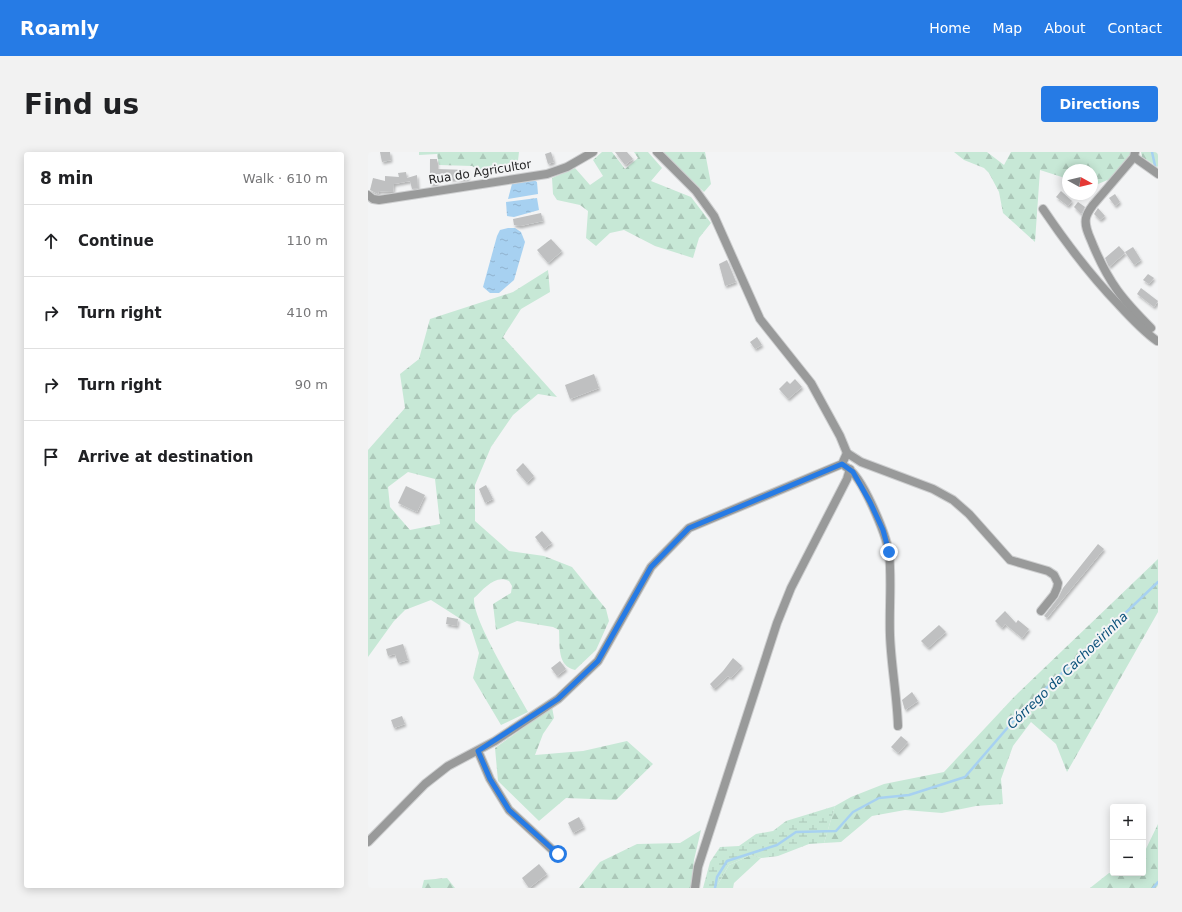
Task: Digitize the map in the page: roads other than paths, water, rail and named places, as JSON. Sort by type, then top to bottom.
[{"type":"street","name":"Rua do Agricultor","points":[[368,195],[373,199],[379,200],[547,174],[567,167],[594,152]]},
{"type":"street","points":[[657,152],[696,190],[714,216],[760,319],[811,383],[840,436],[847,453],[861,462],[933,489],[953,500],[969,514],[1010,560],[1048,571],[1054,575],[1058,583],[1057,588],[1054,595],[1041,611]]},
{"type":"street","points":[[1151,328],[1123,300],[1114,287],[1104,269],[1086,224],[1088,212],[1134,154],[1158,174]]},
{"type":"street","points":[[1043,209],[1065,242],[1098,283],[1140,326],[1157,341]]},
{"type":"street","points":[[368,842],[425,784],[448,766],[478,751],[558,699],[598,661],[651,567],[689,528],[842,464],[847,453]]},
{"type":"street","points":[[842,464],[850,469],[870,502],[883,530],[889,552],[890,637],[898,726]]},
{"type":"street","points":[[695,888],[700,860],[776,623],[847,479],[850,469]]},
{"type":"street","points":[[478,751],[490,779],[509,810],[558,854]]},
{"type":"water","points":[[534,180],[537,182],[538,194],[508,199],[512,184]]},
{"type":"water","points":[[537,198],[539,210],[514,217],[507,216],[506,202]]},
{"type":"water","points":[[515,228],[521,232],[525,242],[514,280],[499,293],[490,293],[483,287],[497,236],[500,230]]},
{"type":"waterway","name":"Córrego da Cachoeirinha","points":[[1152,152],[1156,170]]},
{"type":"waterway","name":"Córrego da Cachoeirinha","points":[[715,888],[717,877],[727,861],[777,845],[796,832],[836,831],[853,812],[879,798],[909,795],[965,777],[1022,711],[1158,582]]},
{"type":"waterway","name":"Córrego da Cachoeirinha","points":[[1153,888],[1158,882]]}]
